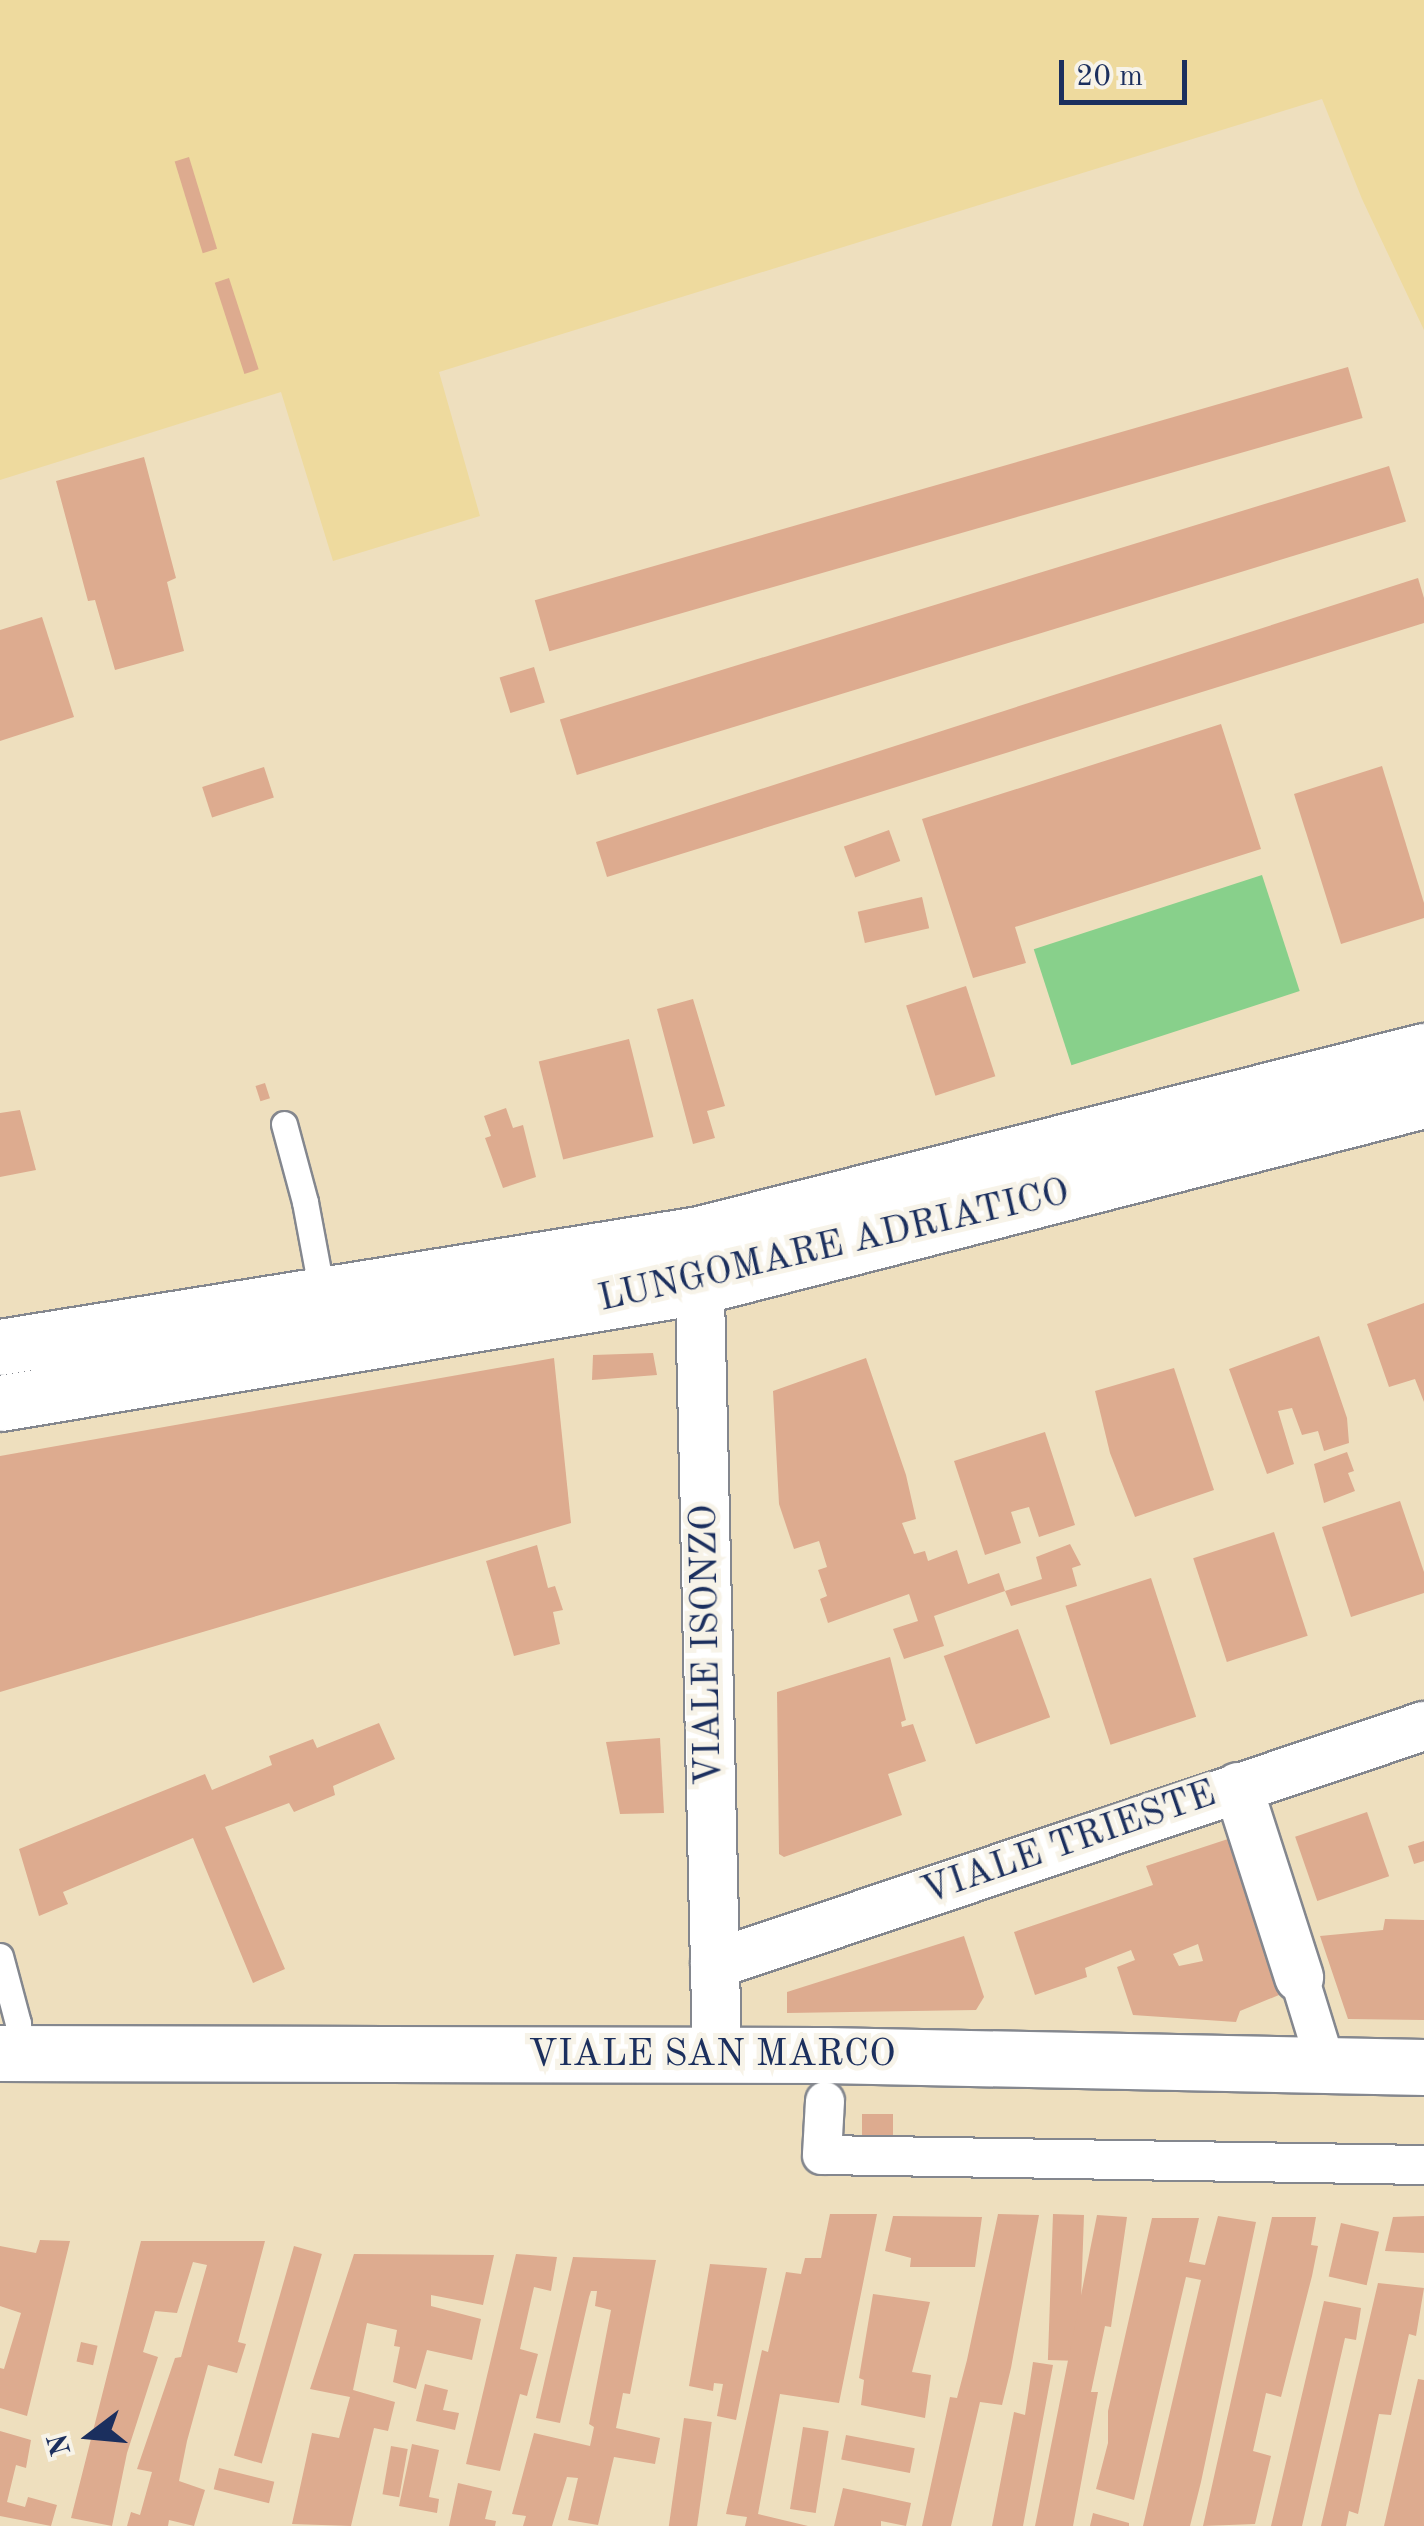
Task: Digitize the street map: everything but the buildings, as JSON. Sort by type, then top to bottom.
[{"type":"street","name":"LUNGOMARE ADRIATICO","points":[[0,1346],[322,1293],[700,1260],[1424,1051]]},
{"type":"street","name":"LUNGOMARE ADRIATICO","points":[[0,1403],[700,1260],[1424,1100]]},
{"type":"street","name":"VIALE ISONZO","points":[[700,1260],[716,2056]]},
{"type":"street","name":"VIALE TRIESTE","points":[[715,1964],[1424,1726]]},
{"type":"street","points":[[1238,1787],[1326,2065]]},
{"type":"street","name":"VIALE SAN MARCO","points":[[9,2053],[716,2056],[1424,2067]]},
{"type":"street","name":"VIALE SAN MARCO","points":[[825,2101],[822,2155],[1424,2165]]},
{"type":"lane","points":[[284,1124],[306,1202],[322,1293]]},
{"type":"lane","points":[[0,1956],[18,2023],[9,2053]]},
{"type":"green space","points":[[1262,875],[1300,991],[1071,1065],[1034,949]]},
{"type":"sand","points":[[0,0],[1424,0],[1424,330],[1362,199],[1322,99],[439,372],[480,516],[333,561],[281,392],[0,480]]}]
